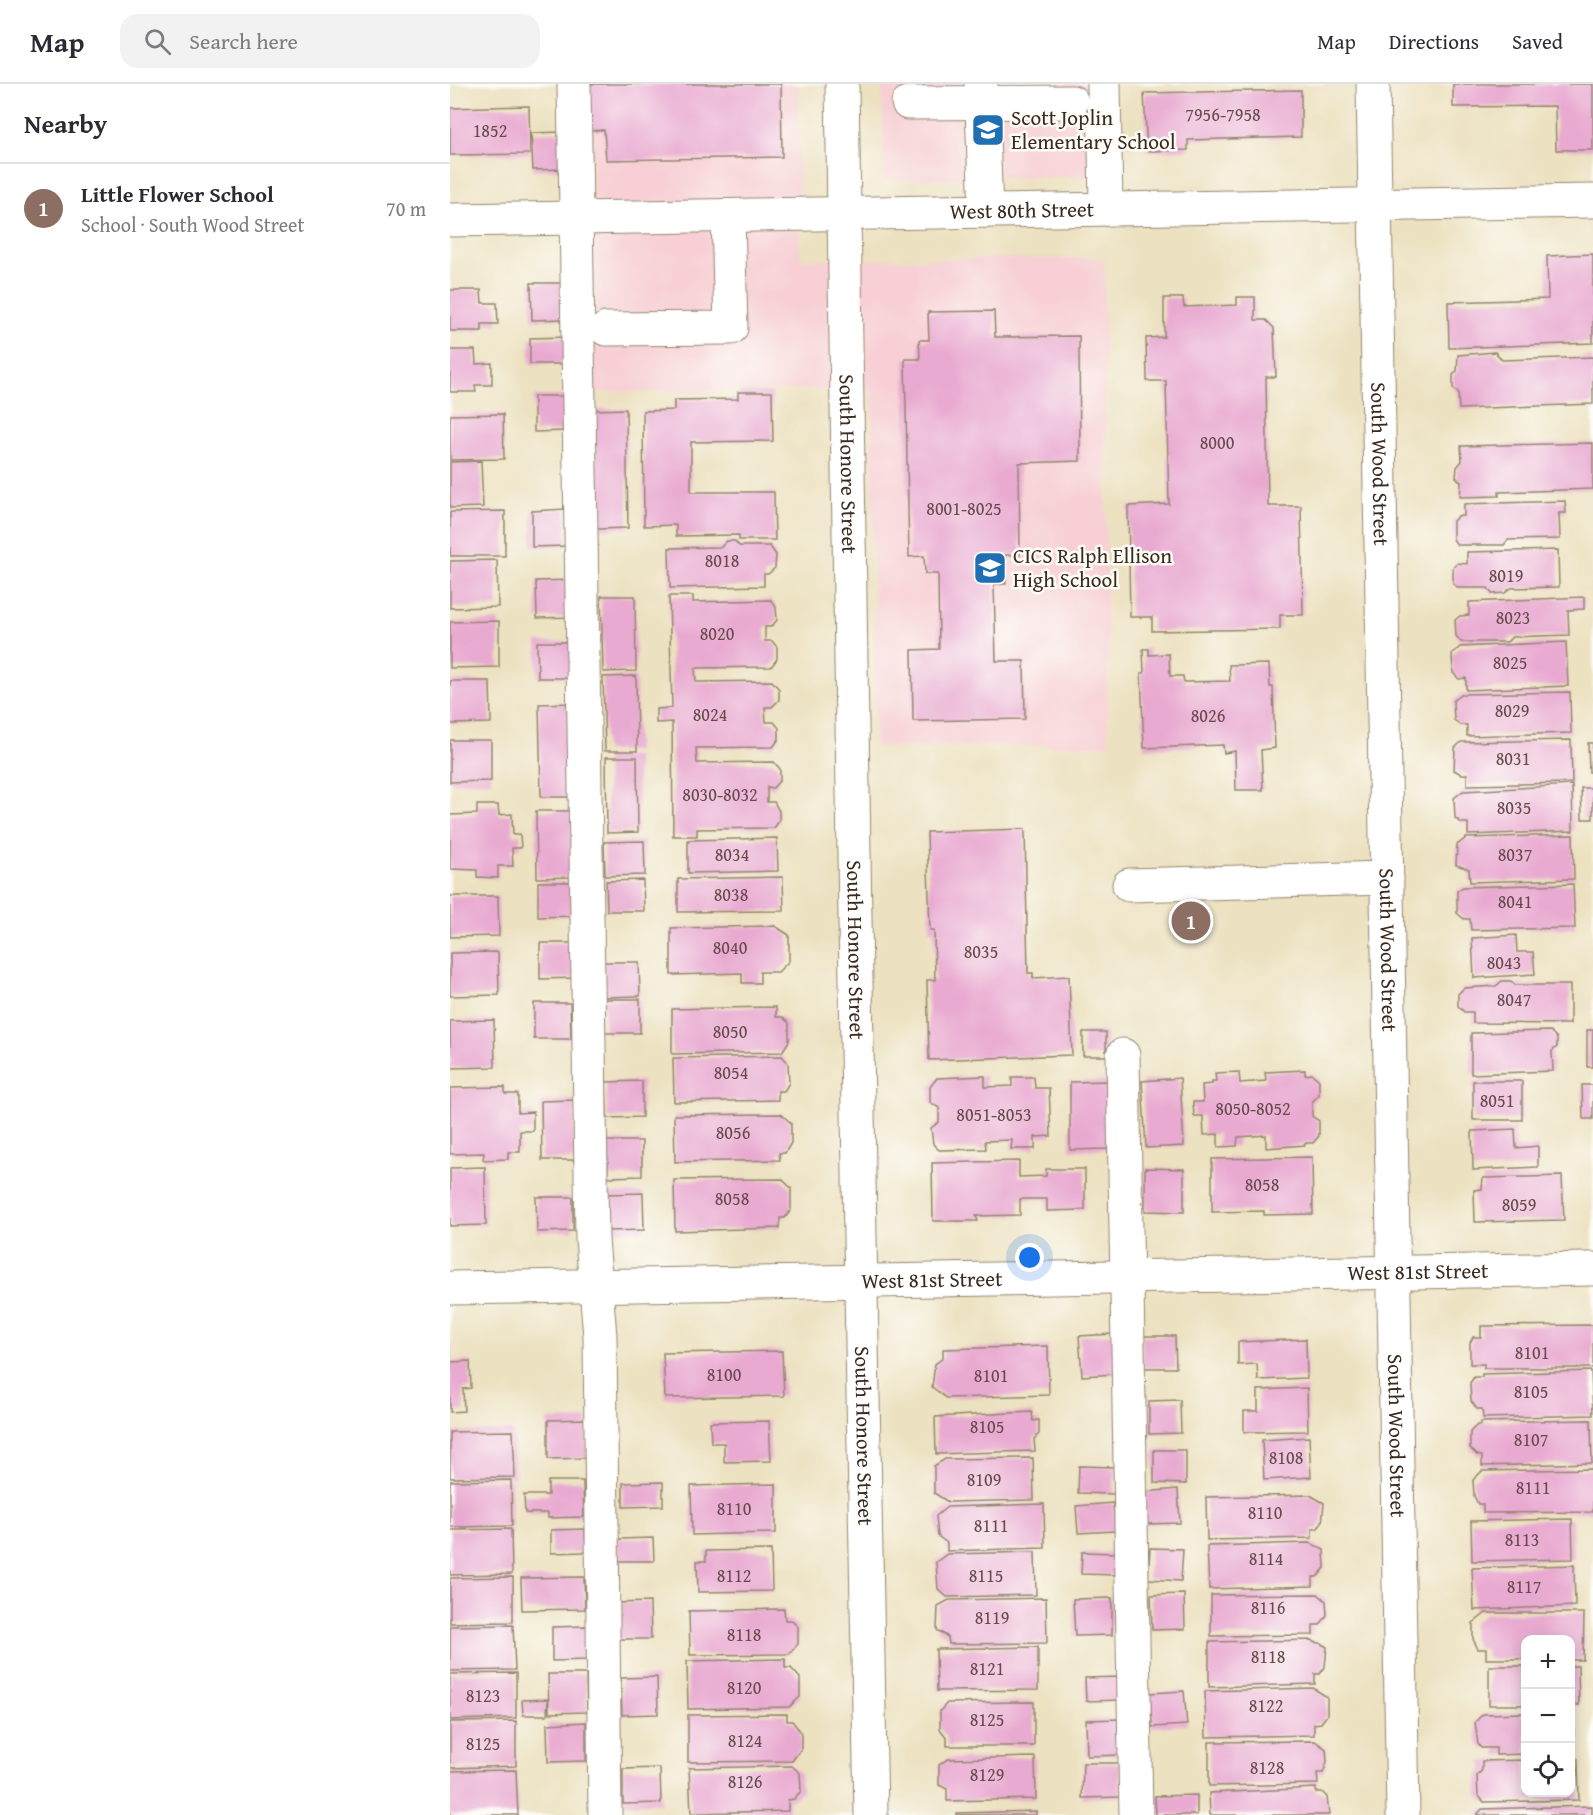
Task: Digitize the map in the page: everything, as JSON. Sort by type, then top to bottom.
[{"type":"street","points":[[574,84],[592,1239],[600,1336],[605,1815]]},
{"type":"street","name":"South Honore Street","points":[[842,84],[871,1815]]},
{"type":"street","points":[[1104,84],[1106,209]]},
{"type":"street","name":"South Wood Street","points":[[1373,84],[1403,1815]]},
{"type":"street","points":[[981,93],[986,211]]},
{"type":"street","points":[[908,103],[981,93],[1072,102]]},
{"type":"street","name":"West 80th Street","points":[[450,220],[1593,201]]},
{"type":"street","points":[[606,329],[731,328],[728,216]]},
{"type":"street","points":[[1129,885],[1387,878]]},
{"type":"street","points":[[1123,1055],[1136,1815]]},
{"type":"street","name":"West 81st Street","points":[[450,1288],[1593,1269]]},
{"type":"shaded area","name":"CICS Ralph Ellison High School","points":[[592,84],[798,84],[800,260],[1104,258],[1108,745],[875,747],[872,389],[595,392]]},
{"type":"shaded area","name":"Scott Joplin Elementary School","points":[[882,84],[1092,84],[1094,176],[884,180]]},
{"type":"building","points":[[587,84],[781,84],[782,157],[606,160],[604,130],[588,131]]},
{"type":"building","points":[[1453,84],[1593,84],[1593,150],[1556,150],[1555,106],[1453,107]]},
{"type":"building","points":[[1301,90],[1301,137],[1188,140],[1188,150],[1147,151],[1144,93]]},
{"type":"building","points":[[529,106],[530,154],[450,155],[450,108]]},
{"type":"building","points":[[563,132],[563,169],[533,170],[531,133]]},
{"type":"building","points":[[1593,254],[1593,343],[1449,348],[1448,302],[1548,299],[1547,256]]},
{"type":"building","points":[[531,283],[564,283],[565,319],[532,320]]},
{"type":"building","points":[[450,290],[481,290],[482,303],[497,303],[498,324],[482,324],[482,331],[450,331]]},
{"type":"building","points":[[1237,297],[1255,297],[1255,320],[1266,320],[1274,328],[1276,377],[1266,377],[1268,506],[1301,506],[1303,615],[1280,615],[1280,629],[1152,631],[1152,617],[1130,617],[1128,506],[1169,504],[1166,381],[1147,381],[1146,338],[1164,337],[1164,298],[1183,298],[1184,307],[1237,305]]},
{"type":"building","points":[[994,311],[995,337],[1079,336],[1080,461],[1019,463],[1020,555],[1005,555],[1006,584],[994,584],[996,661],[1024,661],[1025,719],[913,721],[912,650],[939,649],[938,574],[925,574],[924,556],[909,557],[905,359],[920,359],[919,340],[929,340],[928,312]]},
{"type":"building","points":[[568,337],[567,364],[530,364],[530,338]]},
{"type":"building","points":[[450,350],[475,350],[476,364],[492,363],[492,385],[475,385],[476,392],[450,392]]},
{"type":"building","points":[[1495,352],[1502,360],[1593,357],[1593,404],[1459,409],[1458,392],[1453,389],[1453,375],[1457,371],[1458,355]]},
{"type":"building","points":[[738,392],[772,392],[773,441],[691,442],[691,492],[774,492],[775,540],[739,540],[739,535],[676,536],[676,525],[644,526],[643,411],[674,410],[674,400],[738,399]]},
{"type":"building","points":[[534,396],[565,396],[565,431],[534,432]]},
{"type":"building","points":[[626,409],[628,528],[597,529],[595,410]]},
{"type":"building","points":[[503,414],[504,459],[450,460],[450,415]]},
{"type":"building","points":[[1593,443],[1593,489],[1499,492],[1499,496],[1460,497],[1461,482],[1456,477],[1457,467],[1462,461],[1461,446]]},
{"type":"building","points":[[481,461],[483,507],[450,508],[450,462]]},
{"type":"building","points":[[1565,501],[1566,513],[1559,513],[1560,539],[1508,540],[1504,545],[1457,545],[1453,539],[1453,521],[1458,516],[1464,516],[1464,504]]},
{"type":"building","points":[[566,509],[567,546],[532,547],[532,511]]},
{"type":"building","points":[[505,511],[505,556],[450,556],[450,512]]},
{"type":"building","points":[[727,541],[735,541],[739,546],[770,546],[776,555],[775,568],[768,574],[764,574],[764,586],[670,588],[669,548],[721,547]]},
{"type":"building","points":[[1558,550],[1559,587],[1511,588],[1505,593],[1492,594],[1488,588],[1459,588],[1453,584],[1453,567],[1458,563],[1467,564],[1467,552]]},
{"type":"building","points":[[497,560],[498,607],[450,608],[450,561]]},
{"type":"building","points":[[572,580],[573,617],[537,618],[536,581]]},
{"type":"building","points":[[601,596],[635,596],[636,671],[603,672]]},
{"type":"building","points":[[669,596],[693,596],[693,602],[771,600],[776,607],[777,620],[771,627],[765,627],[765,641],[772,641],[777,647],[777,659],[771,667],[695,668],[696,682],[772,681],[779,689],[779,700],[772,707],[765,707],[766,722],[774,722],[779,728],[779,739],[773,747],[696,748],[697,763],[774,762],[780,769],[780,780],[773,788],[767,787],[767,802],[774,802],[779,811],[779,821],[774,828],[697,829],[697,836],[673,836],[672,722],[656,723],[656,709],[672,708]]},
{"type":"building","points":[[1584,597],[1584,609],[1568,610],[1569,635],[1512,637],[1507,642],[1461,642],[1456,636],[1455,620],[1460,616],[1469,615],[1469,602]]},
{"type":"building","points":[[499,621],[499,667],[450,668],[450,622]]},
{"type":"building","points":[[537,642],[573,642],[573,678],[538,678]]},
{"type":"building","points":[[1566,642],[1568,686],[1466,690],[1466,678],[1459,679],[1453,673],[1452,654],[1460,647]]},
{"type":"building","points":[[1143,649],[1149,649],[1149,655],[1169,654],[1170,676],[1183,676],[1184,682],[1230,681],[1229,665],[1269,664],[1270,687],[1273,687],[1275,748],[1261,750],[1263,790],[1236,790],[1235,751],[1224,753],[1223,745],[1144,748],[1141,673],[1144,673]]},
{"type":"building","points":[[636,676],[637,751],[605,751],[603,677]]},
{"type":"building","points":[[450,681],[490,681],[491,723],[450,724]]},
{"type":"building","points":[[1570,692],[1571,733],[1467,736],[1467,725],[1460,725],[1454,720],[1453,701],[1461,694]]},
{"type":"building","points":[[574,703],[576,797],[541,797],[539,704]]},
{"type":"building","points":[[450,740],[491,740],[491,781],[450,782]]},
{"type":"building","points":[[1571,740],[1572,783],[1467,785],[1467,774],[1454,770],[1455,748],[1461,742]]},
{"type":"building","points":[[1588,743],[1593,743],[1593,772],[1589,772]]},
{"type":"building","points":[[606,757],[637,757],[638,832],[607,833]]},
{"type":"building","points":[[1572,785],[1573,831],[1468,835],[1468,823],[1462,823],[1455,818],[1454,798],[1463,791]]},
{"type":"building","points":[[1581,788],[1593,788],[1593,819],[1582,819]]},
{"type":"building","points":[[477,805],[498,805],[499,815],[512,814],[513,835],[520,834],[521,848],[512,848],[513,866],[498,866],[498,878],[477,877],[477,870],[450,869],[450,815],[477,814]]},
{"type":"building","points":[[536,811],[571,811],[572,877],[537,878]]},
{"type":"building","points":[[1025,829],[1028,973],[1033,973],[1033,978],[1069,976],[1072,1055],[929,1060],[927,980],[935,980],[934,930],[930,930],[927,832]]},
{"type":"building","points":[[1573,835],[1574,879],[1470,882],[1469,869],[1456,865],[1457,845],[1466,838]]},
{"type":"building","points":[[777,838],[778,871],[688,873],[688,840]]},
{"type":"building","points":[[644,841],[645,875],[605,876],[604,842]]},
{"type":"building","points":[[783,877],[784,911],[678,912],[678,879]]},
{"type":"building","points":[[643,880],[644,911],[607,911],[606,881]]},
{"type":"building","points":[[538,882],[576,882],[577,916],[538,917]]},
{"type":"building","points":[[1573,884],[1575,928],[1471,930],[1470,919],[1464,919],[1457,913],[1457,891],[1463,887]]},
{"type":"building","points":[[450,896],[498,896],[499,936],[450,937]]},
{"type":"building","points":[[775,926],[789,935],[789,961],[778,972],[760,972],[760,983],[742,983],[742,973],[671,975],[671,928]]},
{"type":"building","points":[[1516,935],[1517,952],[1533,952],[1535,974],[1474,978],[1472,938]]},
{"type":"building","points":[[540,943],[578,943],[579,978],[540,979]]},
{"type":"building","points":[[498,952],[499,995],[450,996],[450,953]]},
{"type":"building","points":[[604,962],[639,962],[640,996],[604,997]]},
{"type":"building","points":[[1502,981],[1511,981],[1515,985],[1570,985],[1570,1024],[1473,1023],[1473,1012],[1464,1012],[1458,1006],[1458,994],[1464,988],[1496,986]]},
{"type":"building","points":[[604,999],[640,999],[640,1033],[605,1033]]},
{"type":"building","points":[[534,1003],[570,1003],[571,1039],[534,1039]]},
{"type":"building","points":[[776,1007],[776,1017],[782,1017],[789,1023],[789,1041],[782,1052],[672,1054],[672,1009]]},
{"type":"building","points":[[494,1020],[495,1067],[450,1068],[450,1021]]},
{"type":"building","points":[[1587,1030],[1593,1030],[1593,1067],[1587,1067]]},
{"type":"building","points":[[1550,1031],[1557,1038],[1557,1047],[1552,1051],[1553,1071],[1471,1074],[1471,1033]]},
{"type":"building","points":[[1083,1032],[1106,1032],[1106,1056],[1083,1056]]},
{"type":"building","points":[[782,1056],[788,1063],[789,1083],[784,1091],[778,1091],[778,1100],[674,1102],[673,1058]]},
{"type":"building","points":[[1305,1070],[1305,1075],[1312,1074],[1319,1080],[1319,1095],[1312,1102],[1312,1116],[1319,1121],[1319,1136],[1313,1143],[1266,1148],[1266,1135],[1238,1137],[1237,1146],[1218,1147],[1218,1134],[1204,1135],[1203,1116],[1194,1116],[1193,1102],[1203,1102],[1202,1085],[1216,1081],[1215,1073],[1239,1072],[1240,1083],[1266,1081],[1265,1072]]},
{"type":"building","points":[[985,1076],[985,1087],[1012,1086],[1012,1077],[1034,1077],[1035,1088],[1049,1088],[1051,1136],[1035,1137],[1035,1149],[1011,1149],[1012,1140],[985,1141],[986,1149],[939,1150],[933,1144],[931,1128],[939,1122],[939,1108],[930,1102],[930,1087],[937,1078]]},
{"type":"building","points":[[1180,1078],[1184,1146],[1146,1148],[1142,1081]]},
{"type":"building","points":[[642,1081],[642,1117],[607,1118],[606,1082]]},
{"type":"building","points":[[1108,1081],[1108,1149],[1070,1150],[1070,1082]]},
{"type":"building","points":[[1473,1081],[1522,1081],[1522,1120],[1473,1120]]},
{"type":"building","points":[[1582,1085],[1593,1085],[1593,1119],[1583,1119]]},
{"type":"building","points":[[505,1087],[505,1094],[518,1094],[518,1113],[533,1112],[533,1131],[520,1131],[520,1152],[508,1152],[508,1159],[483,1160],[484,1153],[450,1154],[450,1088]]},
{"type":"building","points":[[574,1100],[575,1160],[542,1160],[541,1101]]},
{"type":"building","points":[[781,1114],[791,1123],[791,1143],[785,1153],[779,1153],[780,1160],[675,1162],[674,1115]]},
{"type":"building","points":[[1515,1129],[1516,1148],[1538,1146],[1538,1167],[1473,1170],[1472,1131]]},
{"type":"building","points":[[607,1141],[642,1141],[642,1176],[608,1177]]},
{"type":"building","points":[[1312,1157],[1313,1214],[1264,1215],[1264,1211],[1212,1212],[1212,1159]]},
{"type":"building","points":[[1019,1161],[1019,1177],[1046,1176],[1046,1169],[1085,1169],[1085,1210],[1047,1211],[1047,1199],[1020,1199],[1020,1215],[976,1216],[978,1221],[933,1221],[932,1163]]},
{"type":"building","points":[[485,1167],[486,1225],[450,1226],[450,1168]]},
{"type":"building","points":[[1145,1168],[1184,1169],[1184,1212],[1145,1211]]},
{"type":"building","points":[[1562,1176],[1564,1220],[1475,1222],[1474,1190],[1482,1189],[1483,1178]]},
{"type":"building","points":[[782,1179],[791,1188],[791,1210],[785,1218],[780,1218],[779,1228],[675,1231],[674,1180]]},
{"type":"building","points":[[643,1193],[644,1230],[607,1231],[607,1194]]},
{"type":"building","points":[[536,1197],[573,1197],[573,1231],[537,1232]]},
{"type":"building","points":[[1593,1325],[1593,1368],[1484,1368],[1484,1364],[1470,1364],[1470,1343],[1473,1337],[1481,1337],[1481,1326]]},
{"type":"building","points":[[1114,1334],[1116,1374],[1082,1376],[1079,1336]]},
{"type":"building","points":[[1142,1336],[1175,1336],[1176,1368],[1143,1368]]},
{"type":"building","points":[[1306,1339],[1307,1378],[1258,1380],[1257,1364],[1238,1365],[1238,1342]]},
{"type":"building","points":[[1048,1346],[1049,1395],[946,1398],[932,1387],[935,1364],[943,1358],[943,1349]]},
{"type":"building","points":[[782,1351],[784,1396],[665,1398],[663,1353]]},
{"type":"building","points":[[470,1361],[471,1388],[463,1389],[464,1411],[450,1412],[450,1362]]},
{"type":"building","points":[[1591,1371],[1593,1415],[1483,1418],[1482,1409],[1477,1409],[1471,1401],[1470,1383],[1474,1377],[1482,1377],[1482,1374]]},
{"type":"building","points":[[1307,1388],[1308,1431],[1244,1432],[1244,1411],[1258,1411],[1258,1390]]},
{"type":"building","points":[[1180,1400],[1181,1433],[1149,1434],[1149,1401]]},
{"type":"building","points":[[1032,1412],[1033,1421],[1039,1420],[1039,1434],[1034,1439],[1035,1451],[936,1454],[935,1417]]},
{"type":"building","points":[[587,1419],[587,1458],[548,1459],[548,1420]]},
{"type":"building","points":[[1591,1420],[1592,1463],[1482,1466],[1482,1456],[1477,1455],[1470,1448],[1470,1432],[1477,1425],[1481,1425],[1481,1422]]},
{"type":"building","points":[[769,1421],[771,1461],[724,1462],[724,1443],[711,1443],[710,1422]]},
{"type":"building","points":[[513,1431],[515,1477],[450,1478],[450,1432]]},
{"type":"building","points":[[1309,1437],[1311,1477],[1264,1480],[1262,1440]]},
{"type":"building","points":[[1154,1450],[1186,1450],[1186,1484],[1154,1483]]},
{"type":"building","points":[[1033,1458],[1034,1500],[948,1502],[934,1493],[934,1466],[945,1459]]},
{"type":"building","points":[[1079,1466],[1115,1467],[1114,1494],[1078,1493]]},
{"type":"building","points":[[1593,1469],[1593,1512],[1483,1513],[1483,1504],[1478,1504],[1474,1496],[1473,1480],[1482,1471]]},
{"type":"building","points":[[511,1480],[512,1526],[450,1527],[450,1481]]},
{"type":"building","points":[[548,1481],[583,1481],[584,1517],[548,1518],[548,1513],[525,1513],[524,1495],[548,1495]]},
{"type":"building","points":[[663,1482],[663,1506],[623,1507],[623,1483]]},
{"type":"building","points":[[776,1484],[776,1533],[692,1535],[691,1486]]},
{"type":"building","points":[[1178,1489],[1180,1523],[1145,1524],[1143,1492]]},
{"type":"building","points":[[1310,1495],[1324,1503],[1322,1523],[1317,1529],[1312,1529],[1312,1538],[1207,1540],[1206,1497]]},
{"type":"building","points":[[1113,1503],[1115,1531],[1078,1533],[1076,1506]]},
{"type":"building","points":[[1044,1504],[1045,1548],[947,1551],[947,1543],[938,1536],[936,1516],[947,1507]]},
{"type":"building","points":[[1572,1519],[1573,1559],[1472,1561],[1471,1521]]},
{"type":"building","points":[[511,1529],[512,1574],[450,1575],[450,1530]]},
{"type":"building","points":[[585,1529],[586,1552],[551,1553],[551,1530]]},
{"type":"building","points":[[653,1538],[654,1561],[618,1561],[617,1539]]},
{"type":"building","points":[[1310,1543],[1324,1550],[1325,1568],[1317,1577],[1313,1577],[1313,1586],[1209,1589],[1207,1546]]},
{"type":"building","points":[[1150,1548],[1183,1549],[1181,1581],[1148,1579]]},
{"type":"building","points":[[771,1550],[772,1591],[698,1592],[697,1561],[706,1561],[706,1551]]},
{"type":"building","points":[[1035,1552],[1036,1595],[947,1597],[938,1589],[936,1562],[947,1554]]},
{"type":"building","points":[[1082,1552],[1118,1553],[1118,1575],[1081,1574]]},
{"type":"building","points":[[1574,1565],[1575,1606],[1474,1610],[1472,1568]]},
{"type":"building","points":[[513,1577],[513,1622],[450,1623],[450,1578]]},
{"type":"building","points":[[584,1577],[585,1609],[522,1610],[521,1578]]},
{"type":"building","points":[[1184,1594],[1185,1629],[1152,1630],[1151,1595]]},
{"type":"building","points":[[1318,1594],[1326,1601],[1327,1615],[1320,1625],[1313,1625],[1313,1635],[1211,1636],[1211,1595]]},
{"type":"building","points":[[1046,1598],[1047,1643],[949,1644],[948,1637],[937,1630],[938,1606],[949,1600]]},
{"type":"building","points":[[1112,1598],[1112,1635],[1075,1636],[1073,1599]]},
{"type":"building","points":[[650,1602],[651,1639],[615,1639],[614,1603]]},
{"type":"building","points":[[784,1609],[785,1620],[791,1620],[798,1627],[798,1644],[789,1654],[690,1655],[689,1611]]},
{"type":"building","points":[[1486,1613],[1584,1613],[1583,1660],[1575,1660],[1575,1635],[1521,1635],[1521,1659],[1486,1659],[1486,1649],[1478,1649],[1473,1639],[1473,1623]]},
{"type":"building","points":[[513,1625],[515,1670],[450,1671],[450,1626]]},
{"type":"building","points":[[587,1626],[587,1660],[552,1661],[552,1627]]},
{"type":"building","points":[[1313,1640],[1327,1647],[1325,1667],[1320,1674],[1315,1674],[1315,1684],[1209,1687],[1209,1642]]},
{"type":"building","points":[[1038,1647],[1038,1690],[937,1691],[936,1649]]},
{"type":"building","points":[[785,1659],[785,1668],[791,1668],[800,1678],[800,1697],[789,1707],[688,1709],[687,1661]]},
{"type":"building","points":[[1489,1666],[1521,1666],[1521,1705],[1489,1705]]},
{"type":"building","points":[[1575,1666],[1578,1666],[1579,1705],[1575,1705]]},
{"type":"building","points":[[516,1673],[516,1718],[450,1720],[450,1674]]},
{"type":"building","points":[[548,1674],[586,1674],[587,1712],[549,1713]]},
{"type":"building","points":[[657,1677],[658,1714],[622,1715],[621,1678]]},
{"type":"building","points":[[1121,1677],[1122,1700],[1086,1701],[1085,1678]]},
{"type":"building","points":[[1313,1688],[1327,1697],[1327,1715],[1321,1723],[1314,1724],[1314,1735],[1206,1737],[1205,1691]]},
{"type":"building","points":[[1184,1691],[1187,1725],[1152,1727],[1150,1693]]},
{"type":"building","points":[[548,1699],[547,1715],[523,1715],[522,1700]]},
{"type":"building","points":[[1034,1702],[1034,1746],[947,1746],[947,1738],[940,1729],[940,1711],[947,1703]]},
{"type":"building","points":[[1521,1713],[1521,1754],[1496,1755],[1496,1748],[1481,1748],[1478,1744],[1475,1722],[1483,1714]]},
{"type":"building","points":[[787,1714],[787,1721],[792,1721],[801,1732],[801,1749],[792,1761],[688,1762],[688,1715]]},
{"type":"building","points":[[1122,1719],[1123,1755],[1087,1756],[1086,1720]]},
{"type":"building","points":[[516,1721],[516,1766],[450,1768],[450,1722]]},
{"type":"building","points":[[586,1722],[586,1761],[548,1762],[547,1724]]},
{"type":"building","points":[[1315,1741],[1326,1749],[1327,1762],[1323,1773],[1317,1773],[1318,1784],[1209,1786],[1209,1742]]},
{"type":"building","points":[[1035,1757],[1036,1799],[947,1801],[947,1789],[939,1785],[939,1765],[948,1759]]},
{"type":"building","points":[[1575,1759],[1578,1759],[1579,1800],[1484,1802],[1478,1795],[1477,1776],[1482,1770],[1482,1761],[1521,1760],[1521,1797],[1575,1797]]},
{"type":"building","points":[[1083,1763],[1120,1763],[1121,1797],[1082,1798]]},
{"type":"building","points":[[792,1766],[800,1773],[801,1791],[794,1799],[788,1800],[788,1811],[691,1813],[689,1768]]},
{"type":"building","points":[[660,1768],[661,1803],[623,1804],[623,1769]]},
{"type":"building","points":[[516,1770],[518,1815],[450,1815],[450,1771]]},
{"type":"building","points":[[1316,1788],[1316,1792],[1322,1792],[1327,1797],[1329,1815],[1210,1815],[1209,1793]]},
{"type":"building","points":[[1197,1795],[1197,1815],[1156,1815],[1155,1796]]},
{"type":"building","points":[[1592,1806],[1592,1815],[1477,1815],[1482,1809]]},
{"type":"building","points":[[1036,1811],[1036,1815],[956,1815],[956,1813]]},
{"type":"place","name":"Scott Joplin Elementary School","points":[[988,130]]},
{"type":"place","name":"CICS Ralph Ellison High School","points":[[990,568]]},
{"type":"place","name":"Little Flower School","points":[[1191,921]]}]
